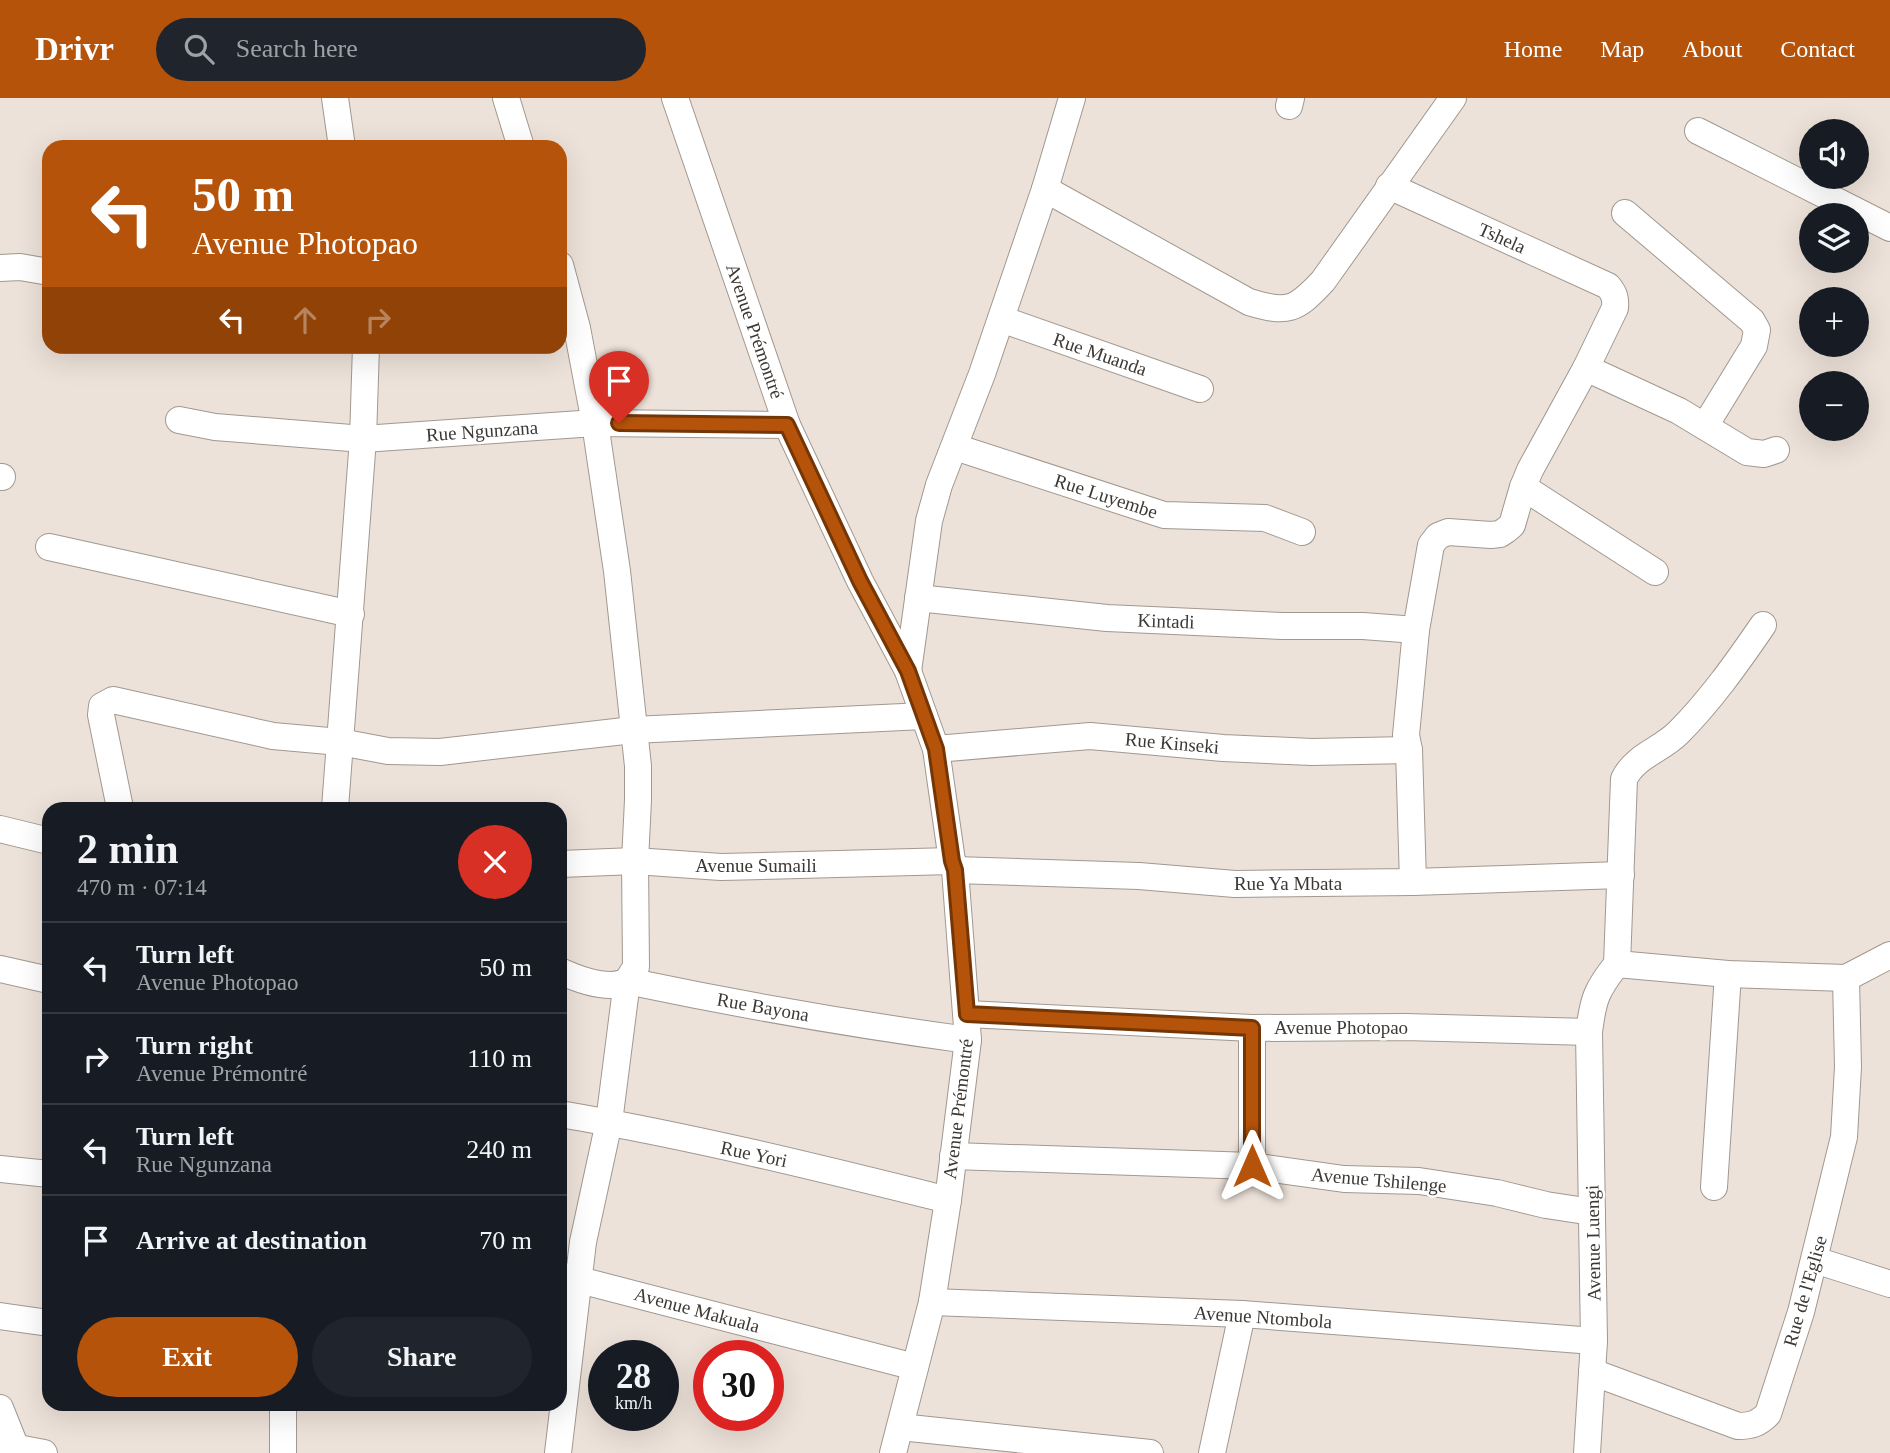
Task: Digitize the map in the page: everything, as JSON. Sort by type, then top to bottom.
[{"type":"street","points":[[335,98],[341,140]]},
{"type":"street","points":[[506,98],[519,140]]},
{"type":"street","name":"Avenue Prémontré","points":[[676,98],[787,425],[860,581],[908,671],[936,749],[953,865],[968,1027],[948,1200],[932,1302],[893,1453]]},
{"type":"street","points":[[908,671],[929,521],[939,485],[1001,319],[1045,189],[1072,98]]},
{"type":"street","points":[[1045,189],[1249,302],[1272,309],[1293,307],[1324,281],[1452,98]]},
{"type":"street","points":[[1698,131],[1890,228]]},
{"type":"street","name":"Tshela","points":[[1389,186],[1608,286],[1616,299],[1615,307],[1586,368]]},
{"type":"street","points":[[1625,213],[1752,321],[1757,330],[1754,346],[1705,426]]},
{"type":"street","points":[[0,268],[20,267],[42,271]]},
{"type":"street","points":[[567,291],[595,423],[617,571],[638,766],[636,967],[627,981],[609,1122],[583,1242],[569,1277],[567,1309]]},
{"type":"street","name":"Rue Muanda","points":[[1001,319],[1200,389]]},
{"type":"street","points":[[335,802],[363,439],[366,354]]},
{"type":"street","points":[[1413,882],[1409,750],[1406,735],[1416,630],[1431,545],[1438,536],[1448,532],[1500,534],[1512,524],[1523,487],[1541,448],[1586,368],[1653,398],[1747,452],[1764,454],[1776,450]]},
{"type":"street","name":"Rue Ngunzana","points":[[179,420],[215,428],[363,439],[595,423],[787,425]]},
{"type":"street","name":"Rue Luyembe","points":[[955,447],[1164,515],[1265,518],[1302,532]]},
{"type":"street","points":[[1523,487],[1655,572]]},
{"type":"street","points":[[49,547],[351,614]]},
{"type":"street","name":"Kintadi","points":[[918,598],[1107,618],[1416,630]]},
{"type":"street","points":[[1763,625],[1694,717],[1674,737],[1642,758],[1628,771],[1624,779],[1617,964],[1728,974],[1846,978],[1890,955]]},
{"type":"street","points":[[119,802],[100,715],[102,706],[113,700],[273,736],[340,741],[388,751],[440,752],[633,730],[924,716]]},
{"type":"street","name":"Rue Kinseki","points":[[936,749],[1090,736],[1299,752],[1409,750]]},
{"type":"street","points":[[0,829],[42,839]]},
{"type":"street","name":"Avenue Sumaili","points":[[567,864],[635,861],[721,867],[953,865]]},
{"type":"street","name":"Rue Ya Mbata","points":[[953,865],[1235,884],[1413,882],[1621,875]]},
{"type":"street","name":"Avenue Luengi","points":[[1587,1453],[1594,1341],[1589,1032],[1593,1003],[1603,981],[1617,964]]},
{"type":"street","points":[[0,969],[42,978]]},
{"type":"street","name":"Rue Bayona","points":[[567,974],[610,985],[627,981],[712,999],[873,1026],[968,1027]]},
{"type":"street","points":[[1714,1187],[1728,974]]},
{"type":"street","name":"Rue de l'Eglise","points":[[1592,1372],[1738,1426],[1759,1423],[1768,1414],[1815,1260],[1844,1137],[1848,1066],[1846,978]]},
{"type":"street","name":"Avenue Photopao","points":[[968,1027],[1405,1027],[1589,1032]]},
{"type":"street","points":[[1252,1028],[1252,1166]]},
{"type":"street","name":"Rue Yori","points":[[567,1115],[845,1174],[948,1200]]},
{"type":"street","name":"Avenue Tshilenge","points":[[953,1156],[1252,1166],[1344,1179],[1419,1181],[1592,1212]]},
{"type":"street","points":[[0,1168],[42,1173]]},
{"type":"street","points":[[1815,1260],[1890,1284]]},
{"type":"street","name":"Avenue Makuala","points":[[569,1277],[915,1367]]},
{"type":"street","name":"Avenue Ntombola","points":[[932,1302],[1242,1314],[1594,1341]]},
{"type":"street","points":[[1212,1453],[1242,1314]]},
{"type":"street","points":[[0,1316],[42,1322]]},
{"type":"street","points":[[0,1408],[11,1448],[44,1453]]},
{"type":"street","points":[[283,1411],[283,1453]]},
{"type":"street","points":[[558,1453],[561,1411]]},
{"type":"street","points":[[900,1427],[1150,1453]]},
{"type":"route","points":[[619,423],[787,425],[860,581],[908,671],[936,749],[955,870],[967,1014],[1252,1028],[1252,1166]]}]
